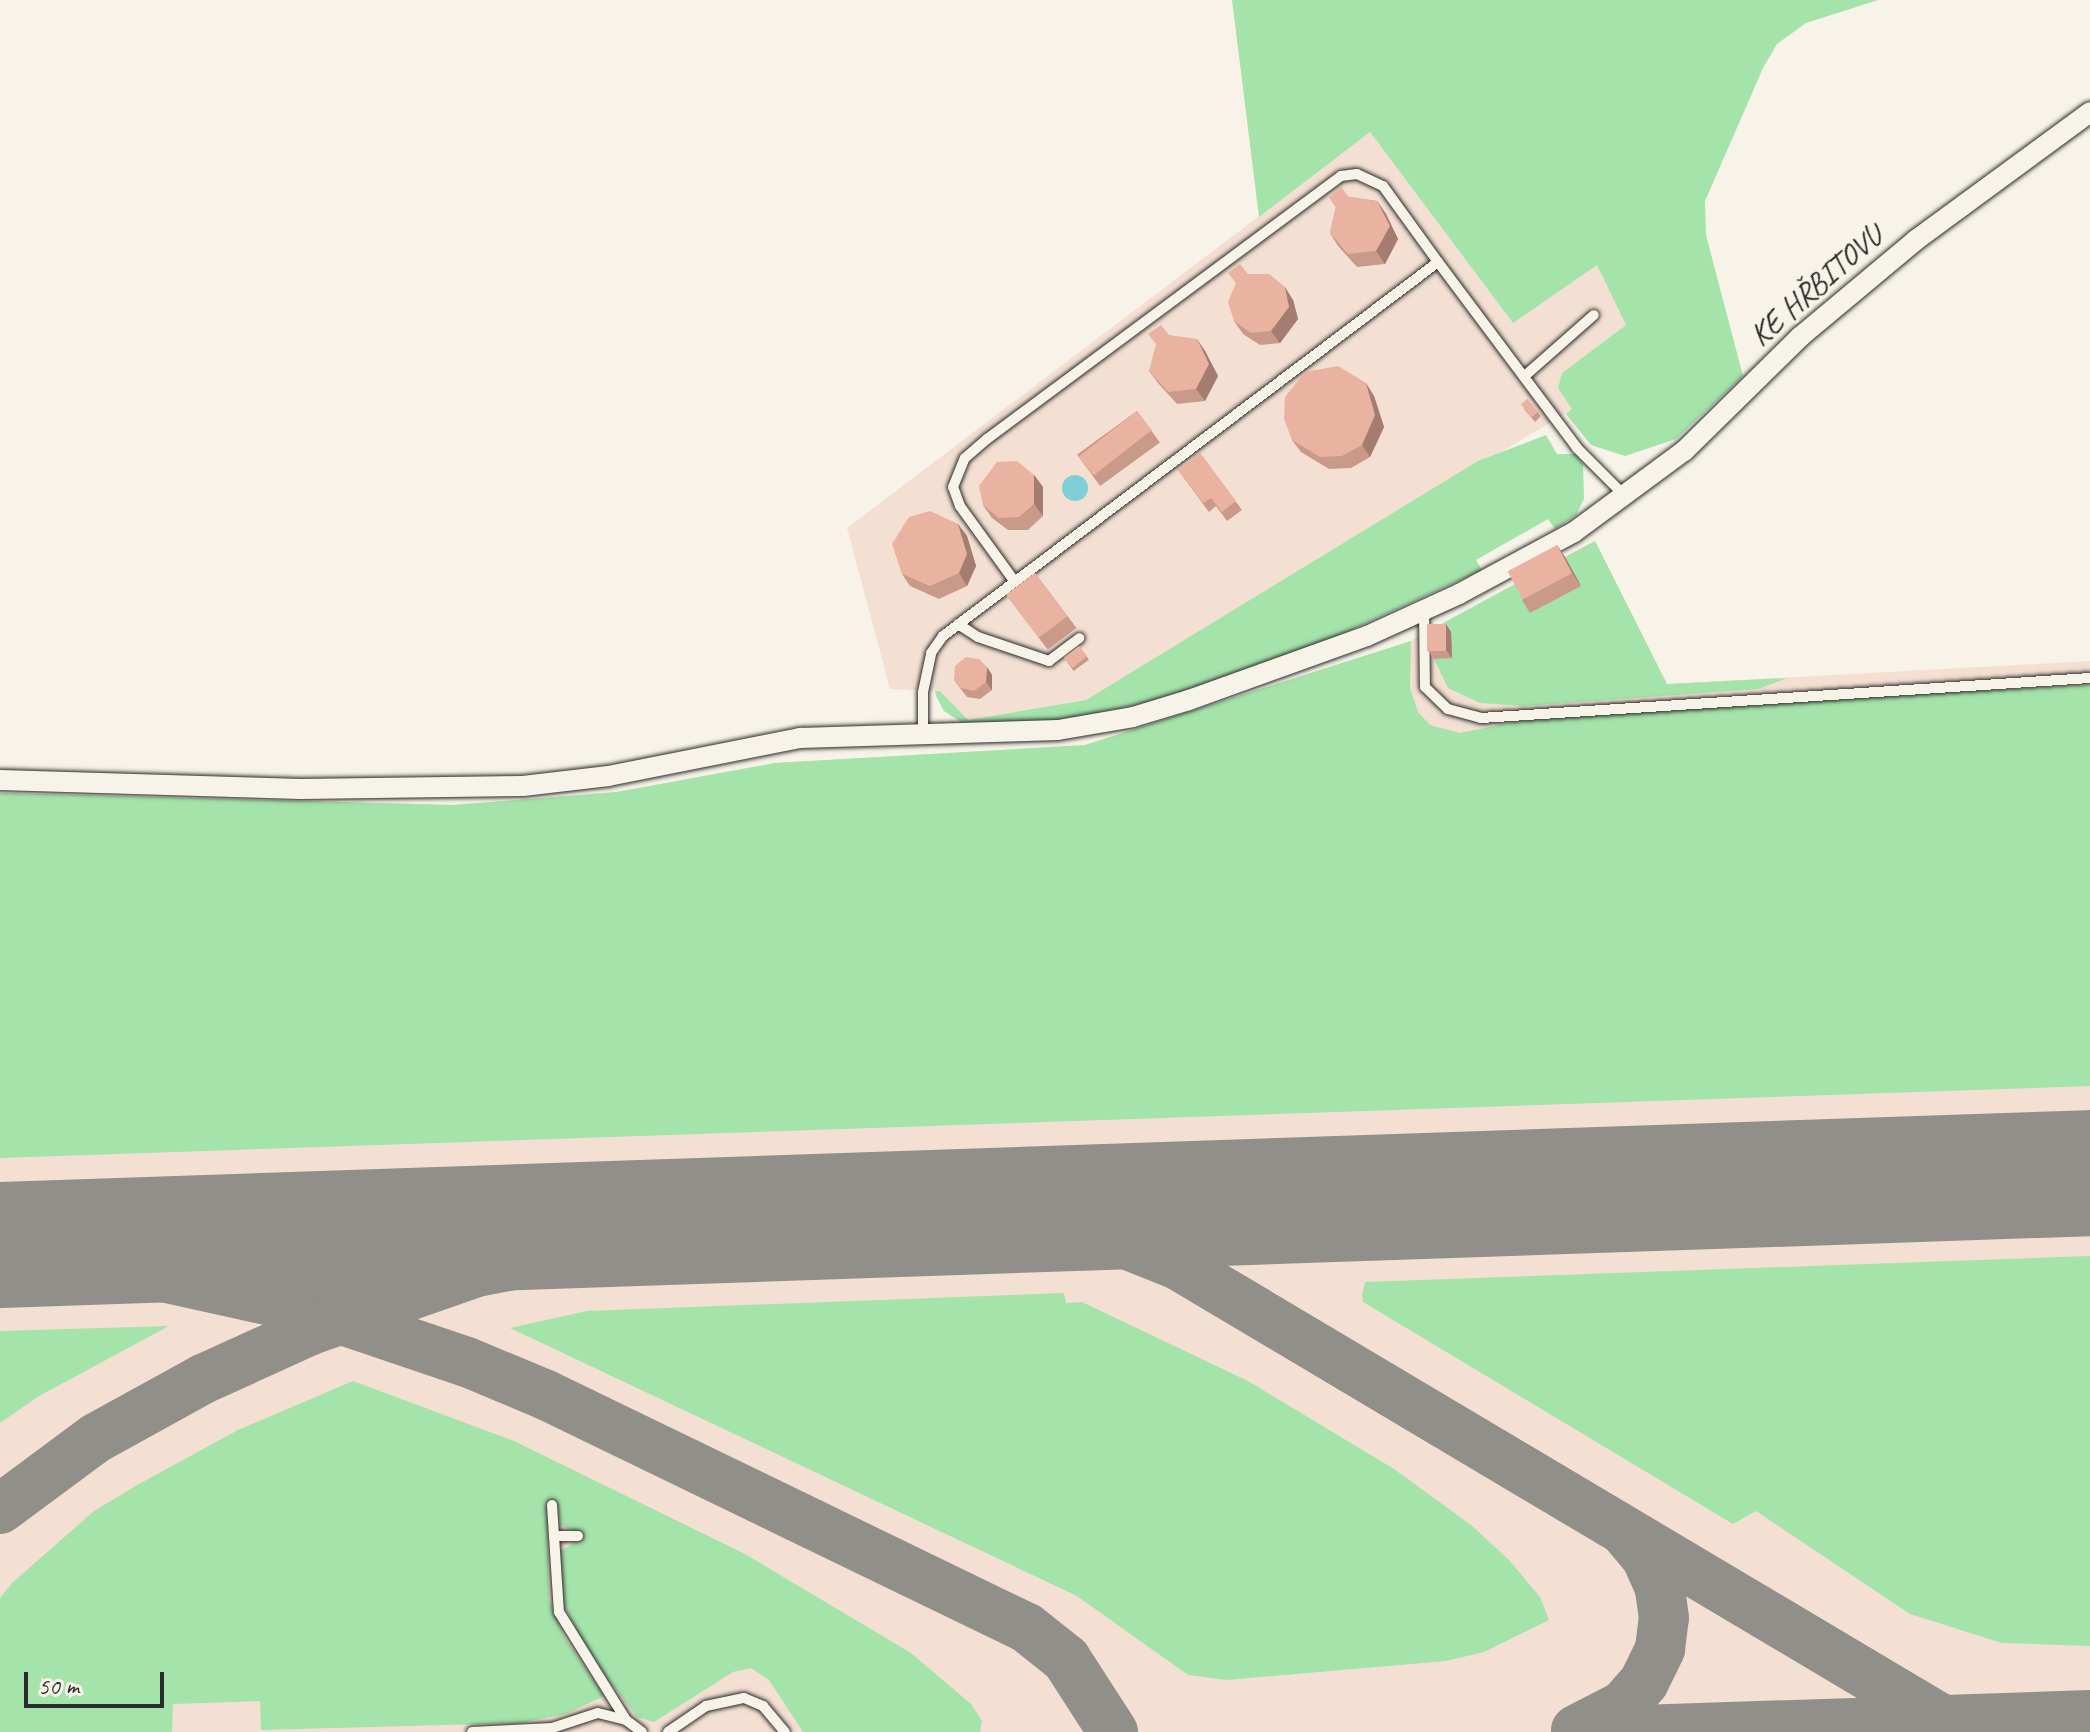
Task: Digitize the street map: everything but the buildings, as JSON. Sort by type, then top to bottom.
[{"type":"street","name":"KE HŘBITOVU","points":[[0,780],[477,789],[608,776],[800,738],[1032,732],[1133,717],[1367,636],[1555,543],[1684,451],[1800,337],[1916,240],[2090,112]]},
{"type":"lane","points":[[1015,582],[960,506],[953,487],[965,458],[1341,176],[1357,174],[1383,186],[1438,262],[1527,374],[1577,448],[1624,495]]},
{"type":"lane","points":[[923,733],[931,653],[958,624],[1438,262]]},
{"type":"lane","points":[[1527,374],[1594,315]]},
{"type":"lane","points":[[1424,609],[1425,687],[1448,709],[1481,718],[2090,678]]},
{"type":"lane","points":[[958,624],[978,637],[1049,661],[1079,638]]},
{"type":"lane","points":[[552,1505],[559,1612],[626,1720],[642,1732]]},
{"type":"lane","points":[[554,1536],[578,1536]]},
{"type":"lane","points":[[668,1732],[706,1706],[744,1698],[763,1706],[785,1732]]},
{"type":"lane","points":[[472,1732],[552,1728],[598,1713],[626,1720]]},
{"type":"shaded area","points":[[1370,132],[1513,323],[1597,264],[1626,325],[1562,373],[1558,388],[1573,409],[1086,700],[968,720],[940,691],[890,689],[847,528]]},
{"type":"shaded area","points":[[1595,541],[1667,684],[2090,661],[2090,1732],[0,1732],[0,793],[453,805],[617,792],[775,763],[1085,745],[1411,641]]},
{"type":"green space","points":[[1232,0],[1878,0],[1806,23],[1777,44],[1763,68],[1705,201],[1706,235],[1743,376],[1676,439],[1625,456],[1591,445],[1566,414],[1572,409],[1558,388],[1562,373],[1626,325],[1597,265],[1513,323],[1370,132],[1259,217]]},
{"type":"green space","points":[[1546,435],[1557,454],[1575,454],[1583,464],[1584,499],[1576,515],[1555,529],[1548,519],[1476,560],[1482,570],[1307,650],[1148,702],[1048,724],[964,724],[944,711],[936,696],[935,691],[940,691],[968,720],[1086,700],[1478,461]]},
{"type":"green space","points":[[1595,541],[1667,684],[1787,678],[1758,689],[1526,706],[1480,703],[1448,688],[1434,659],[1432,629],[1515,584],[1531,612],[1580,586],[1565,557]]},
{"type":"green space","points":[[1411,641],[1410,688],[1418,712],[1430,725],[1460,733],[1513,722],[1674,707],[2090,685],[2090,1086],[0,1158],[0,793],[453,805],[617,792],[775,763],[1085,745]]},
{"type":"green space","points":[[2090,1256],[2090,1646],[2002,1643],[1910,1614],[1756,1511],[1733,1524],[1363,1302],[1362,1294],[1365,1282]]},
{"type":"green space","points":[[1064,1293],[1066,1303],[1082,1302],[1248,1381],[1394,1469],[1471,1525],[1509,1560],[1540,1597],[1549,1620],[1484,1652],[1446,1661],[1226,1680],[1188,1675],[1077,1596],[510,1328],[587,1311]]},
{"type":"green space","points":[[169,1326],[39,1396],[0,1423],[0,1331]]},
{"type":"green space","points":[[353,1381],[514,1441],[745,1554],[911,1653],[971,1704],[982,1721],[980,1732],[803,1732],[769,1680],[751,1668],[733,1672],[654,1722],[637,1717],[592,1658],[561,1600],[558,1552],[580,1540],[580,1534],[560,1525],[557,1504],[547,1506],[549,1600],[565,1638],[604,1696],[566,1714],[519,1723],[261,1730],[260,1701],[173,1704],[172,1732],[0,1732],[0,1598],[12,1583],[94,1511],[139,1484],[238,1430]]},
{"type":"water","points":[[1075,475],[1084,479],[1088,488],[1084,497],[1075,501],[1066,497],[1062,488],[1066,479]]},
{"type":"taxiway","points":[[0,1509],[96,1438],[203,1379],[311,1330],[477,1272],[713,1226],[932,1214],[1010,1218],[1103,1235],[1178,1265],[1963,1732]]},
{"type":"taxiway","points":[[0,1256],[154,1275],[316,1311],[467,1362],[546,1395],[1027,1628],[1066,1659],[1113,1732]]},
{"type":"taxiway","points":[[1576,1730],[1624,1705],[1644,1682],[1660,1649],[1664,1618],[1660,1588],[1646,1557],[1627,1534]]},
{"type":"taxiway","points":[[1581,1732],[2090,1715]]},
{"type":"runway","points":[[0,1245],[2090,1173]]}]
